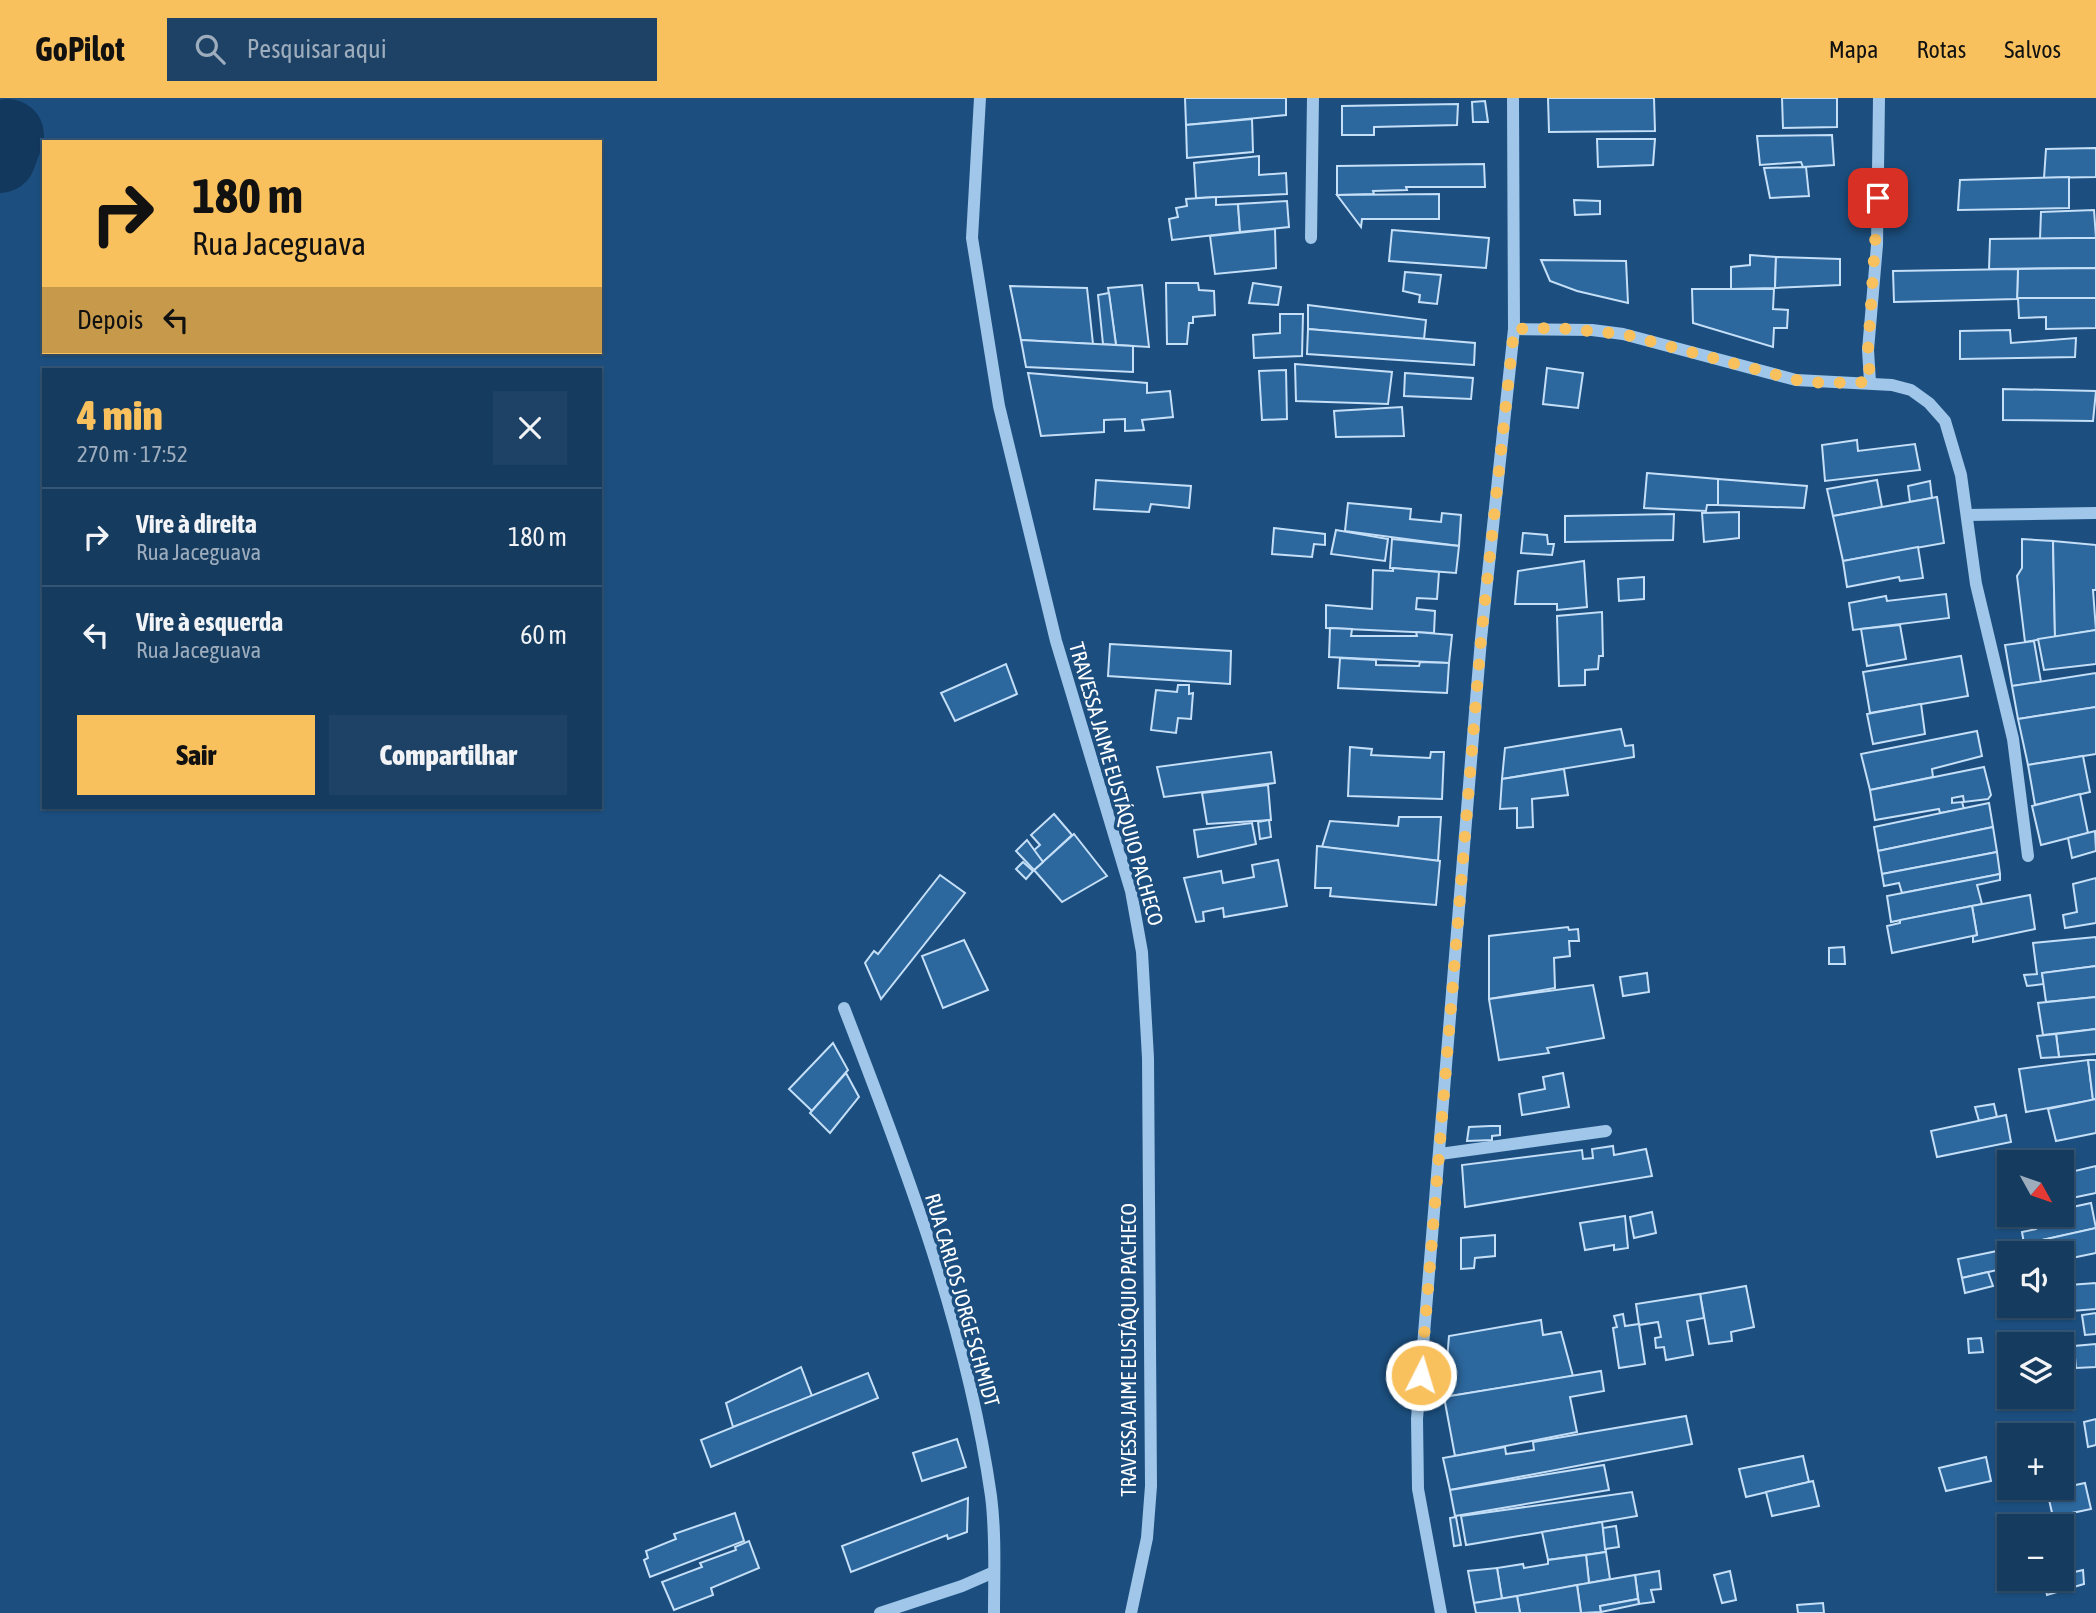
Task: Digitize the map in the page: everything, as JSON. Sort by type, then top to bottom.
[{"type":"street","name":"TRAVESSA JAIME EUSTÁQUIO PACHECO","points":[[981,98],[972,238],[999,406],[1056,641],[1131,891],[1142,952],[1148,1059],[1151,1486],[1147,1538],[1131,1613]]},
{"type":"street","points":[[1311,238],[1313,98]]},
{"type":"street","points":[[1441,1613],[1418,1489],[1418,1433],[1481,639],[1514,329],[1513,98]]},
{"type":"street","points":[[1870,382],[1868,350],[1877,245],[1879,98]]},
{"type":"street","points":[[1514,329],[1613,333],[1796,380],[1822,383],[1870,382],[1911,390],[1930,403],[1945,421],[1954,444],[1976,584],[2013,738],[2028,856]]},
{"type":"street","points":[[1967,515],[2096,513]]},
{"type":"street","name":"RUA CARLOS JORGE SCHMIDT","points":[[844,1008],[885,1112],[935,1259],[974,1408],[991,1498],[994,1613]]},
{"type":"street","points":[[1440,1154],[1606,1131]]},
{"type":"street","points":[[880,1613],[962,1587],[994,1572]]},
{"type":"building","points":[[1185,98],[1286,98],[1286,115],[1186,125]]},
{"type":"building","points":[[1548,98],[1654,98],[1655,131],[1549,132]]},
{"type":"building","points":[[1782,98],[1837,98],[1837,127],[1783,128]]},
{"type":"building","points":[[1485,101],[1488,122],[1473,122],[1472,102]]},
{"type":"building","points":[[1458,104],[1457,125],[1374,127],[1374,135],[1342,135],[1342,106]]},
{"type":"building","points":[[1252,119],[1253,152],[1187,158],[1186,125]]},
{"type":"building","points":[[1832,135],[1834,165],[1803,167],[1801,162],[1760,165],[1757,136]]},
{"type":"building","points":[[1597,139],[1655,139],[1653,165],[1598,167]]},
{"type":"building","points":[[2096,148],[2096,177],[2044,178],[2046,149]]},
{"type":"building","points":[[1259,156],[1259,175],[1286,173],[1287,194],[1196,198],[1194,163]]},
{"type":"building","points":[[1484,164],[1485,187],[1406,187],[1407,190],[1373,191],[1374,194],[1337,195],[1337,166]]},
{"type":"building","points":[[1806,167],[1809,196],[1770,198],[1764,168]]},
{"type":"building","points":[[2069,177],[2069,208],[1958,210],[1960,180]]},
{"type":"building","points":[[1439,194],[1439,219],[1362,219],[1361,227],[1337,195]]},
{"type":"building","points":[[1216,197],[1216,205],[1238,204],[1240,232],[1172,240],[1169,219],[1178,217],[1176,208],[1187,206],[1186,199]]},
{"type":"building","points":[[1574,200],[1600,201],[1600,214],[1575,215]]},
{"type":"building","points":[[1287,201],[1289,227],[1240,232],[1238,204]]},
{"type":"building","points":[[2094,210],[2096,238],[2040,239],[2041,212]]},
{"type":"building","points":[[1275,229],[1276,268],[1215,274],[1210,236]]},
{"type":"building","points":[[1392,230],[1489,238],[1486,268],[1389,261]]},
{"type":"building","points":[[2096,238],[2096,268],[1989,269],[1990,239]]},
{"type":"building","points":[[1750,255],[1776,257],[1775,288],[1731,289],[1731,267],[1750,265]]},
{"type":"building","points":[[1776,257],[1840,259],[1840,285],[1775,288]]},
{"type":"building","points":[[1541,260],[1626,261],[1628,303],[1577,291],[1550,281]]},
{"type":"building","points":[[2096,268],[2096,298],[2017,299],[2018,269]]},
{"type":"building","points":[[2018,269],[2017,299],[1894,302],[1893,271]]},
{"type":"building","points":[[1405,272],[1441,275],[1437,304],[1419,302],[1420,295],[1403,291]]},
{"type":"building","points":[[1166,283],[1198,283],[1199,290],[1214,291],[1215,315],[1193,317],[1193,323],[1189,323],[1187,344],[1167,344]]},
{"type":"building","points":[[1253,283],[1281,287],[1278,305],[1249,303]]},
{"type":"building","points":[[1142,285],[1149,347],[1116,345],[1108,288]]},
{"type":"building","points":[[1010,286],[1087,288],[1093,344],[1021,340]]},
{"type":"building","points":[[1692,289],[1774,289],[1773,309],[1788,310],[1787,328],[1774,328],[1773,347],[1693,323]]},
{"type":"building","points":[[1109,293],[1116,345],[1103,344],[1098,295]]},
{"type":"building","points":[[2018,298],[2096,298],[2096,328],[2046,329],[2046,317],[2019,318]]},
{"type":"building","points":[[1308,305],[1426,320],[1424,339],[1308,329]]},
{"type":"building","points":[[1280,314],[1303,314],[1302,356],[1254,358],[1253,335],[1280,333]]},
{"type":"building","points":[[1308,329],[1475,343],[1474,365],[1307,354]]},
{"type":"building","points":[[2010,330],[2011,343],[2076,338],[2075,357],[1960,359],[1960,331]]},
{"type":"building","points":[[1021,340],[1133,346],[1133,372],[1026,367]]},
{"type":"building","points":[[1295,364],[1392,372],[1388,404],[1296,401]]},
{"type":"building","points":[[1547,368],[1583,373],[1578,408],[1543,404]]},
{"type":"building","points":[[1286,370],[1287,419],[1262,420],[1259,371]]},
{"type":"building","points":[[1028,373],[1147,383],[1147,393],[1170,391],[1173,417],[1142,420],[1144,430],[1125,431],[1125,419],[1104,420],[1104,432],[1041,436]]},
{"type":"building","points":[[1405,373],[1473,378],[1471,399],[1404,396]]},
{"type":"building","points":[[2003,389],[2096,391],[2093,421],[2003,420]]},
{"type":"building","points":[[1402,407],[1404,436],[1336,437],[1334,411]]},
{"type":"building","points":[[1857,440],[1858,451],[1915,444],[1920,470],[1825,481],[1822,445]]},
{"type":"building","points":[[1647,473],[1718,479],[1718,505],[1707,505],[1706,511],[1644,508]]},
{"type":"building","points":[[1718,479],[1807,486],[1804,508],[1718,505]]},
{"type":"building","points":[[1096,480],[1191,486],[1189,508],[1151,504],[1149,512],[1094,509]]},
{"type":"building","points":[[1877,480],[1882,507],[1833,516],[1827,489]]},
{"type":"building","points":[[1930,481],[1932,498],[1910,502],[1908,486]]},
{"type":"building","points":[[1937,497],[1944,543],[1843,561],[1833,516]]},
{"type":"building","points":[[1348,503],[1411,509],[1410,519],[1441,522],[1442,513],[1461,515],[1459,546],[1345,531]]},
{"type":"building","points":[[1739,512],[1739,538],[1704,542],[1702,513]]},
{"type":"building","points":[[1674,514],[1673,540],[1565,542],[1565,516]]},
{"type":"building","points":[[1274,528],[1325,534],[1325,545],[1314,544],[1312,557],[1272,554]]},
{"type":"building","points":[[1336,530],[1388,539],[1385,561],[1331,554]]},
{"type":"building","points":[[1523,533],[1547,535],[1548,544],[1554,544],[1552,555],[1521,553]]},
{"type":"building","points":[[1392,539],[1459,546],[1456,573],[1390,568]]},
{"type":"building","points":[[2022,539],[2053,541],[2055,637],[2025,642],[2017,576],[2022,568]]},
{"type":"building","points":[[2053,541],[2096,545],[2096,590],[2093,590],[2096,630],[2055,637]]},
{"type":"building","points":[[1918,547],[1923,578],[1900,581],[1899,577],[1847,587],[1843,561]]},
{"type":"building","points":[[1584,561],[1587,607],[1557,610],[1557,604],[1515,604],[1518,571]]},
{"type":"building","points":[[1393,568],[1439,572],[1437,599],[1417,598],[1416,609],[1435,611],[1434,633],[1326,628],[1326,605],[1372,609],[1373,570],[1393,571]]},
{"type":"building","points":[[1644,577],[1644,599],[1619,601],[1618,579]]},
{"type":"building","points":[[1946,594],[1949,618],[1853,630],[1849,603],[1886,596],[1887,601]]},
{"type":"building","points":[[1602,612],[1603,656],[1599,656],[1598,669],[1585,670],[1585,685],[1559,686],[1557,616]]},
{"type":"building","points":[[1900,625],[1906,659],[1867,666],[1861,629]]},
{"type":"building","points":[[1330,628],[1352,629],[1351,636],[1417,636],[1416,632],[1452,635],[1449,663],[1329,657]]},
{"type":"building","points":[[2096,630],[2096,664],[2044,670],[2038,639]]},
{"type":"building","points":[[2034,641],[2041,682],[2012,686],[2005,645]]},
{"type":"building","points":[[1110,644],[1231,651],[1230,684],[1108,676]]},
{"type":"building","points":[[1961,656],[1968,696],[1870,713],[1863,672]]},
{"type":"building","points":[[1340,658],[1376,660],[1376,665],[1419,666],[1420,662],[1449,663],[1447,693],[1338,688]]},
{"type":"building","points":[[1006,664],[1017,694],[955,721],[941,693]]},
{"type":"building","points":[[2096,673],[2096,707],[2018,719],[2012,686]]},
{"type":"building","points":[[1178,685],[1189,685],[1189,694],[1193,693],[1191,719],[1178,718],[1176,733],[1151,730],[1156,690],[1177,692]]},
{"type":"building","points":[[1921,704],[1925,734],[1873,744],[1867,714]]},
{"type":"building","points":[[2096,707],[2096,754],[2028,765],[2018,719]]},
{"type":"building","points":[[1621,729],[1625,746],[1633,745],[1634,757],[1502,779],[1505,748]]},
{"type":"building","points":[[1977,731],[1982,756],[1932,769],[1933,777],[1870,790],[1861,754]]},
{"type":"building","points":[[1350,747],[1372,749],[1371,755],[1430,758],[1431,752],[1444,752],[1442,799],[1348,796]]},
{"type":"building","points":[[1271,752],[1275,783],[1164,797],[1157,767]]},
{"type":"building","points":[[2083,756],[2090,792],[2035,805],[2028,765]]},
{"type":"building","points":[[1984,767],[1991,795],[1988,799],[1964,802],[1963,796],[1952,798],[1952,803],[1962,802],[1964,809],[1940,813],[1939,809],[1875,820],[1870,790]]},
{"type":"building","points":[[1564,769],[1568,795],[1532,799],[1533,827],[1517,828],[1517,808],[1500,809],[1502,779]]},
{"type":"building","points":[[1268,785],[1271,820],[1207,824],[1202,793]]},
{"type":"building","points":[[2080,794],[2088,833],[2041,845],[2032,806]]},
{"type":"building","points":[[1989,803],[1993,827],[1878,851],[1874,827]]},
{"type":"building","points":[[1054,814],[1072,835],[1043,862],[1033,851],[1040,845],[1031,835]]},
{"type":"building","points":[[1399,817],[1441,817],[1438,861],[1322,847],[1330,821],[1398,826]]},
{"type":"building","points":[[1269,820],[1271,837],[1260,839],[1258,822]]},
{"type":"building","points":[[1252,823],[1256,844],[1198,857],[1194,830]]},
{"type":"building","points":[[1993,827],[1997,852],[1882,874],[1878,851]]},
{"type":"building","points":[[2095,831],[2096,851],[2072,858],[2068,838]]},
{"type":"building","points":[[1074,834],[1107,876],[1062,902],[1034,870]]},
{"type":"building","points":[[1027,840],[1043,862],[1034,870],[1016,851]]},
{"type":"building","points":[[1317,846],[1440,861],[1436,905],[1330,896],[1331,888],[1315,888]]},
{"type":"building","points":[[1997,852],[2000,874],[1902,893],[1899,883],[1884,886],[1882,874]]},
{"type":"building","points":[[1278,860],[1287,906],[1224,917],[1223,908],[1203,912],[1204,921],[1196,922],[1184,878],[1221,871],[1223,883],[1254,877],[1252,865]]},
{"type":"building","points":[[1023,862],[1033,871],[1026,879],[1016,869]]},
{"type":"building","points":[[2000,874],[2000,880],[1977,885],[1982,904],[1891,922],[1887,896]]},
{"type":"building","points":[[940,875],[965,893],[881,999],[865,963],[874,951],[878,954]]},
{"type":"building","points":[[2096,878],[2096,923],[2065,928],[2063,915],[2077,912],[2073,884]]},
{"type":"building","points":[[2030,895],[2035,929],[1973,942],[1973,936],[1977,935],[1972,906]]},
{"type":"building","points":[[1972,906],[1977,935],[1892,953],[1887,926],[1900,923],[1900,920]]},
{"type":"building","points":[[1568,927],[1569,930],[1578,929],[1579,941],[1569,941],[1570,956],[1554,958],[1555,988],[1489,999],[1489,936]]},
{"type":"building","points":[[2096,937],[2096,966],[2042,973],[2044,984],[2027,986],[2024,975],[2037,974],[2033,943]]},
{"type":"building","points":[[964,940],[988,990],[943,1008],[922,956]]},
{"type":"building","points":[[1844,947],[1845,964],[1829,964],[1829,948]]},
{"type":"building","points":[[2096,966],[2096,997],[2046,1002],[2042,973]]},
{"type":"building","points":[[1647,973],[1649,992],[1623,996],[1620,977]]},
{"type":"building","points":[[1593,985],[1604,1038],[1547,1048],[1549,1053],[1499,1060],[1489,999]]},
{"type":"building","points":[[2096,997],[2096,1029],[2043,1035],[2038,1003]]},
{"type":"building","points":[[2096,1029],[2096,1054],[2059,1057],[2056,1034]]},
{"type":"building","points":[[2056,1034],[2059,1057],[2041,1058],[2037,1036]]},
{"type":"building","points":[[833,1043],[848,1070],[812,1111],[789,1089]]},
{"type":"building","points":[[2088,1060],[2093,1100],[2026,1112],[2019,1069]]},
{"type":"building","points":[[2088,1060],[2096,1060],[2096,1099],[2093,1100]]},
{"type":"building","points":[[846,1073],[859,1097],[830,1133],[810,1113]]},
{"type":"building","points":[[1563,1073],[1569,1107],[1522,1115],[1519,1094],[1545,1089],[1543,1077]]},
{"type":"building","points":[[2096,1099],[2096,1133],[2056,1141],[2048,1109]]},
{"type":"building","points":[[1994,1104],[1997,1117],[1979,1121],[1975,1107]]},
{"type":"building","points":[[2006,1115],[2011,1142],[1937,1157],[1931,1131]]},
{"type":"building","points":[[1500,1126],[1500,1135],[1492,1136],[1492,1140],[1467,1141],[1469,1127]]},
{"type":"building","points":[[1613,1146],[1614,1155],[1646,1149],[1652,1176],[1465,1207],[1462,1165],[1582,1150],[1583,1159],[1593,1158],[1592,1149]]},
{"type":"building","points":[[2096,1166],[2096,1193],[2074,1198],[2074,1171]]},
{"type":"building","points":[[2091,1203],[2096,1228],[2038,1241],[2024,1241],[2022,1232],[2036,1227],[2074,1227],[2074,1207]]},
{"type":"building","points":[[1652,1212],[1656,1233],[1634,1238],[1630,1217]]},
{"type":"building","points":[[1625,1216],[1628,1248],[1614,1250],[1614,1245],[1585,1250],[1580,1223]]},
{"type":"building","points":[[2096,1228],[2096,1253],[2074,1258],[2074,1241],[2038,1241]]},
{"type":"building","points":[[1495,1235],[1495,1256],[1475,1258],[1474,1268],[1461,1269],[1461,1238]]},
{"type":"building","points":[[1997,1251],[1997,1270],[1962,1278],[1958,1259]]},
{"type":"building","points":[[1988,1272],[1993,1286],[1965,1293],[1962,1278]]},
{"type":"building","points":[[2096,1283],[2096,1309],[2074,1311],[2074,1285]]},
{"type":"building","points":[[1746,1286],[1754,1327],[1731,1332],[1732,1341],[1709,1344],[1700,1294]]},
{"type":"building","points":[[1700,1294],[1704,1318],[1687,1321],[1693,1355],[1666,1360],[1664,1347],[1656,1348],[1655,1338],[1661,1337],[1658,1322],[1639,1325],[1636,1304]]},
{"type":"building","points":[[2096,1313],[2096,1334],[2085,1335],[2082,1315]]},
{"type":"building","points":[[1623,1314],[1625,1326],[1639,1324],[1645,1364],[1619,1368],[1613,1328],[1617,1327],[1614,1316]]},
{"type":"building","points":[[1541,1320],[1543,1335],[1561,1332],[1573,1376],[1444,1397],[1449,1336]]},
{"type":"building","points":[[1981,1338],[1983,1352],[1969,1353],[1968,1339]]},
{"type":"building","points":[[2096,1344],[2096,1367],[2076,1368],[2074,1346]]},
{"type":"building","points":[[801,1367],[812,1396],[733,1427],[726,1403]]},
{"type":"building","points":[[1601,1371],[1604,1391],[1570,1397],[1577,1432],[1455,1456],[1444,1397]]},
{"type":"building","points":[[868,1373],[878,1398],[711,1467],[701,1440]]},
{"type":"building","points":[[1686,1416],[1692,1444],[1450,1490],[1443,1458],[1505,1447],[1506,1454],[1534,1450],[1533,1442]]},
{"type":"building","points":[[2096,1419],[2096,1445],[2088,1447],[2084,1422]]},
{"type":"building","points":[[957,1439],[966,1467],[922,1481],[913,1453]]},
{"type":"building","points":[[1803,1456],[1809,1482],[1746,1497],[1739,1469]]},
{"type":"building","points":[[1986,1457],[1991,1481],[1946,1491],[1939,1468]]},
{"type":"building","points":[[1604,1465],[1609,1490],[1455,1516],[1450,1490]]},
{"type":"building","points":[[1813,1481],[1819,1506],[1772,1516],[1766,1492]]},
{"type":"building","points":[[2085,1483],[2091,1509],[2052,1514],[2049,1500],[2074,1500],[2074,1485]]},
{"type":"building","points":[[1632,1492],[1637,1516],[1466,1545],[1461,1516]]},
{"type":"building","points":[[968,1498],[967,1532],[948,1539],[947,1535],[851,1572],[842,1546]]},
{"type":"building","points":[[735,1513],[744,1541],[650,1577],[644,1560],[648,1558],[646,1551],[676,1539],[674,1534]]},
{"type":"building","points":[[1456,1517],[1461,1545],[1454,1546],[1450,1518]]},
{"type":"building","points":[[1602,1522],[1606,1552],[1548,1560],[1542,1532]]},
{"type":"building","points":[[1616,1526],[1619,1547],[1605,1549],[1603,1528]]},
{"type":"building","points":[[749,1541],[759,1568],[711,1588],[713,1595],[674,1610],[662,1582],[702,1567],[700,1563],[736,1550],[735,1547]]},
{"type":"building","points":[[1606,1552],[1610,1579],[1589,1583],[1586,1555]]},
{"type":"building","points":[[1586,1555],[1589,1583],[1502,1599],[1497,1568],[1523,1564],[1524,1568],[1548,1564],[1548,1560]]},
{"type":"building","points":[[1497,1568],[1502,1599],[1474,1603],[1468,1571]]},
{"type":"building","points":[[2083,1570],[2084,1584],[2074,1587],[2074,1572]]},
{"type":"building","points":[[1659,1571],[1661,1589],[1651,1590],[1654,1602],[1639,1604],[1635,1575]]},
{"type":"building","points":[[1730,1571],[1736,1600],[1722,1603],[1714,1575]]},
{"type":"building","points":[[1635,1575],[1638,1599],[1600,1606],[1601,1612],[1581,1613],[1577,1585]]},
{"type":"building","points":[[1577,1585],[1581,1613],[1520,1613],[1517,1596]]},
{"type":"building","points":[[1517,1596],[1520,1613],[1476,1613],[1474,1603]]},
{"type":"building","points":[[1638,1599],[1639,1604],[1601,1612],[1600,1606]]},
{"type":"building","points":[[1823,1603],[1824,1613],[1798,1613],[1797,1605]]},
{"type":"waterway","points":[[0,157],[8,135]]},
{"type":"route","points":[[1421,1375],[1432,1268],[1456,924],[1481,639],[1514,329],[1558,328],[1623,334],[1735,366],[1796,380],[1822,383],[1870,382],[1868,350],[1874,292],[1878,198]]}]
